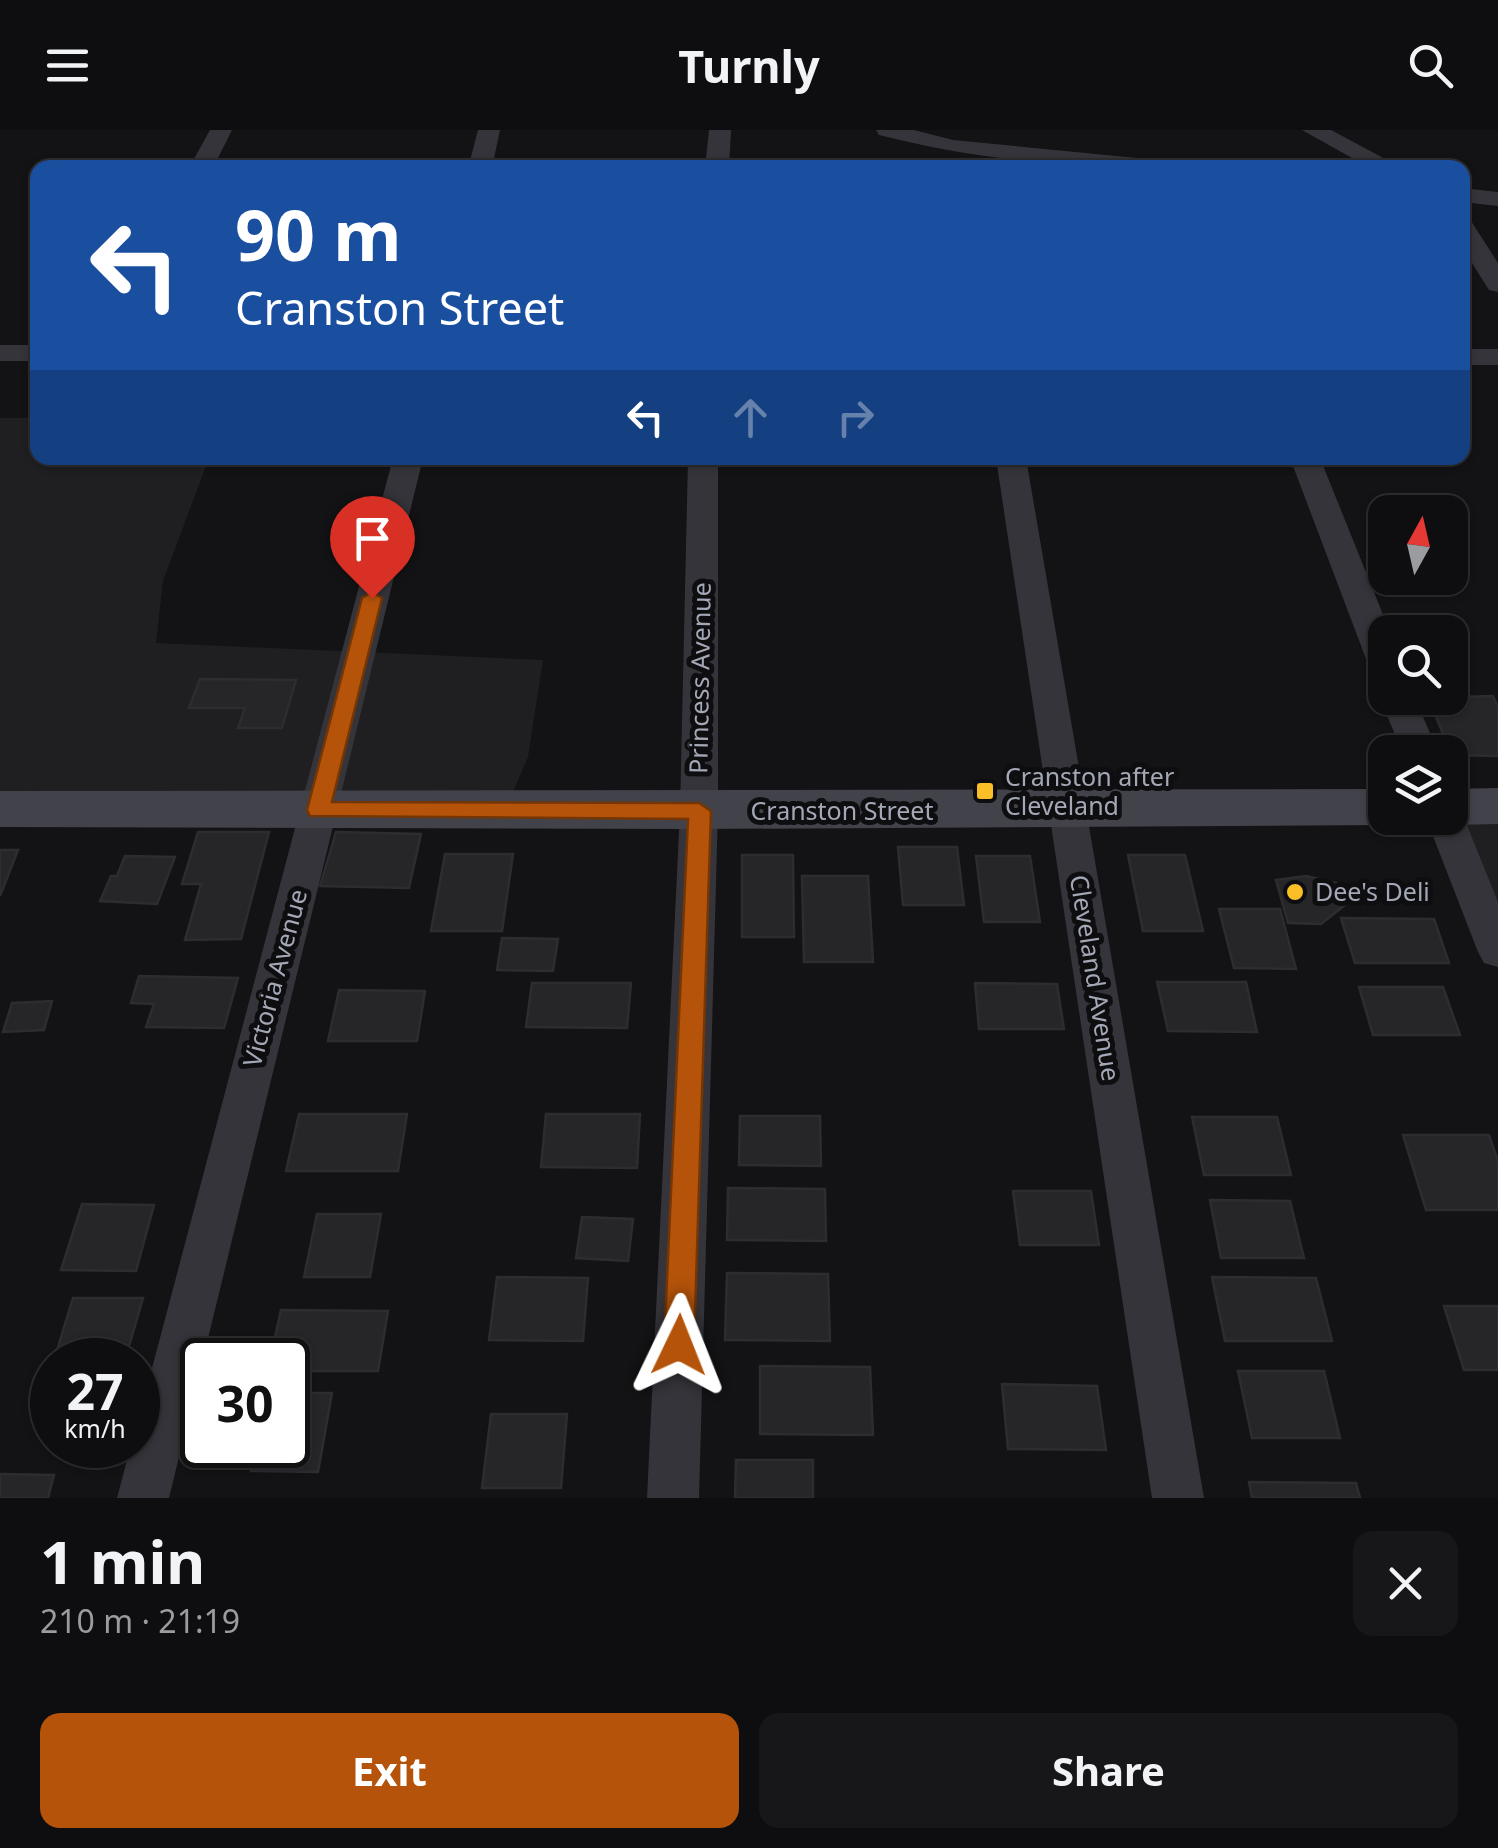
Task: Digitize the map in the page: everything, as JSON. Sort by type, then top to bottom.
[{"type":"main road","points":[[1468,806],[1498,806]]},
{"type":"main road","name":"Cranston Street","points":[[0,808],[699,811],[1368,807]]},
{"type":"street","points":[[205,160],[221,130]]},
{"type":"street","points":[[482,160],[489,130]]},
{"type":"street","points":[[718,160],[720,130]]},
{"type":"street","points":[[888,130],[953,148],[1082,160]]},
{"type":"street","points":[[1314,130],[1374,160]]},
{"type":"street","points":[[1470,196],[1498,198]]},
{"type":"street","points":[[1470,239],[1498,284]]},
{"type":"street","points":[[0,352],[30,353]]},
{"type":"street","points":[[1470,358],[1498,358]]},
{"type":"street","name":"Victoria Avenue","points":[[143,1498],[406,465]]},
{"type":"street","name":"Princess Avenue","points":[[673,1498],[699,811],[702,465]]},
{"type":"street","name":"Cleveland Avenue","points":[[1012,465],[1178,1498]]},
{"type":"street","points":[[1307,465],[1368,621]]},
{"type":"street","points":[[1452,835],[1498,952]]},
{"type":"shaded area","points":[[0,418],[30,418],[30,465],[206,465],[163,581],[156,643],[543,660],[528,757],[508,804],[0,806]]},
{"type":"shaded area","points":[[1498,804],[1498,942],[1461,835],[1468,835],[1468,805]]},
{"type":"building","points":[[200,679],[296,680],[282,728],[238,728],[245,708],[189,708]]},
{"type":"building","points":[[1493,696],[1498,707],[1498,756],[1468,755],[1468,735],[1444,735],[1435,715],[1468,715],[1468,697]]},
{"type":"building","points":[[198,832],[269,832],[241,939],[185,940],[201,884],[182,884]]},
{"type":"building","points":[[336,832],[421,834],[409,888],[320,886]]},
{"type":"building","points":[[898,847],[957,847],[964,905],[903,905]]},
{"type":"building","points":[[0,850],[18,850],[0,896]]},
{"type":"building","points":[[445,854],[513,854],[502,931],[431,931]]},
{"type":"building","points":[[742,855],[793,855],[794,937],[742,937]]},
{"type":"building","points":[[1128,855],[1185,855],[1203,931],[1143,931]]},
{"type":"building","points":[[125,856],[175,857],[157,904],[100,901]]},
{"type":"building","points":[[976,856],[1030,856],[1040,922],[984,922]]},
{"type":"building","points":[[802,876],[868,876],[873,962],[804,962]]},
{"type":"building","points":[[1306,876],[1345,885],[1345,905],[1321,924],[1288,923],[1276,880]]},
{"type":"building","points":[[1219,909],[1280,909],[1296,969],[1234,968]]},
{"type":"building","points":[[1341,918],[1434,919],[1449,963],[1355,963]]},
{"type":"building","points":[[502,938],[558,939],[553,971],[497,970]]},
{"type":"building","points":[[139,976],[238,978],[224,1028],[146,1027],[154,1004],[131,1003]]},
{"type":"building","points":[[1157,982],[1246,982],[1257,1032],[1168,1031]]},
{"type":"building","points":[[532,983],[631,983],[627,1028],[526,1027]]},
{"type":"building","points":[[975,983],[1057,984],[1064,1029],[979,1029]]},
{"type":"building","points":[[1359,987],[1443,987],[1460,1035],[1373,1035]]},
{"type":"building","points":[[339,990],[425,991],[417,1041],[328,1041]]},
{"type":"building","points":[[52,1001],[44,1030],[3,1032],[12,1003]]},
{"type":"building","points":[[299,1114],[407,1114],[398,1171],[286,1171]]},
{"type":"building","points":[[546,1114],[640,1114],[637,1168],[541,1167]]},
{"type":"building","points":[[740,1116],[820,1116],[821,1166],[739,1165]]},
{"type":"building","points":[[1192,1117],[1277,1117],[1291,1175],[1204,1175]]},
{"type":"building","points":[[1403,1135],[1489,1135],[1498,1161],[1498,1210],[1426,1210]]},
{"type":"building","points":[[728,1188],[825,1189],[826,1241],[727,1240]]},
{"type":"building","points":[[1013,1191],[1091,1191],[1099,1245],[1020,1245]]},
{"type":"building","points":[[1210,1200],[1290,1201],[1304,1258],[1221,1258]]},
{"type":"building","points":[[82,1204],[154,1205],[136,1271],[61,1270]]},
{"type":"building","points":[[317,1214],[381,1214],[370,1277],[304,1277]]},
{"type":"building","points":[[582,1217],[633,1219],[628,1261],[576,1258]]},
{"type":"building","points":[[727,1273],[828,1274],[830,1341],[725,1340]]},
{"type":"building","points":[[497,1277],[588,1278],[583,1341],[489,1340]]},
{"type":"building","points":[[1212,1277],[1316,1278],[1332,1341],[1225,1341]]},
{"type":"building","points":[[73,1298],[143,1298],[131,1338],[61,1338]]},
{"type":"building","points":[[1444,1306],[1498,1306],[1498,1370],[1464,1370]]},
{"type":"building","points":[[281,1310],[388,1311],[378,1371],[310,1371],[310,1338],[275,1338]]},
{"type":"building","points":[[760,1366],[870,1367],[873,1435],[760,1434]]},
{"type":"building","points":[[1238,1371],[1324,1371],[1340,1438],[1252,1438]]},
{"type":"building","points":[[1002,1384],[1097,1386],[1106,1450],[1008,1449]]},
{"type":"building","points":[[310,1393],[332,1393],[318,1472],[251,1471],[310,1468]]},
{"type":"building","points":[[491,1414],[567,1414],[561,1488],[482,1488]]},
{"type":"building","points":[[736,1460],[813,1460],[813,1498],[735,1498]]},
{"type":"building","points":[[0,1474],[54,1475],[48,1498],[0,1498]]},
{"type":"building","points":[[1249,1482],[1356,1483],[1360,1498],[1252,1498]]},
{"type":"place","name":"Cranston after Cleveland","points":[[985,791]]},
{"type":"place","name":"Dee's Deli","points":[[1295,892]]},
{"type":"route","points":[[372,598],[318,810],[699,811],[679,1345]]}]
